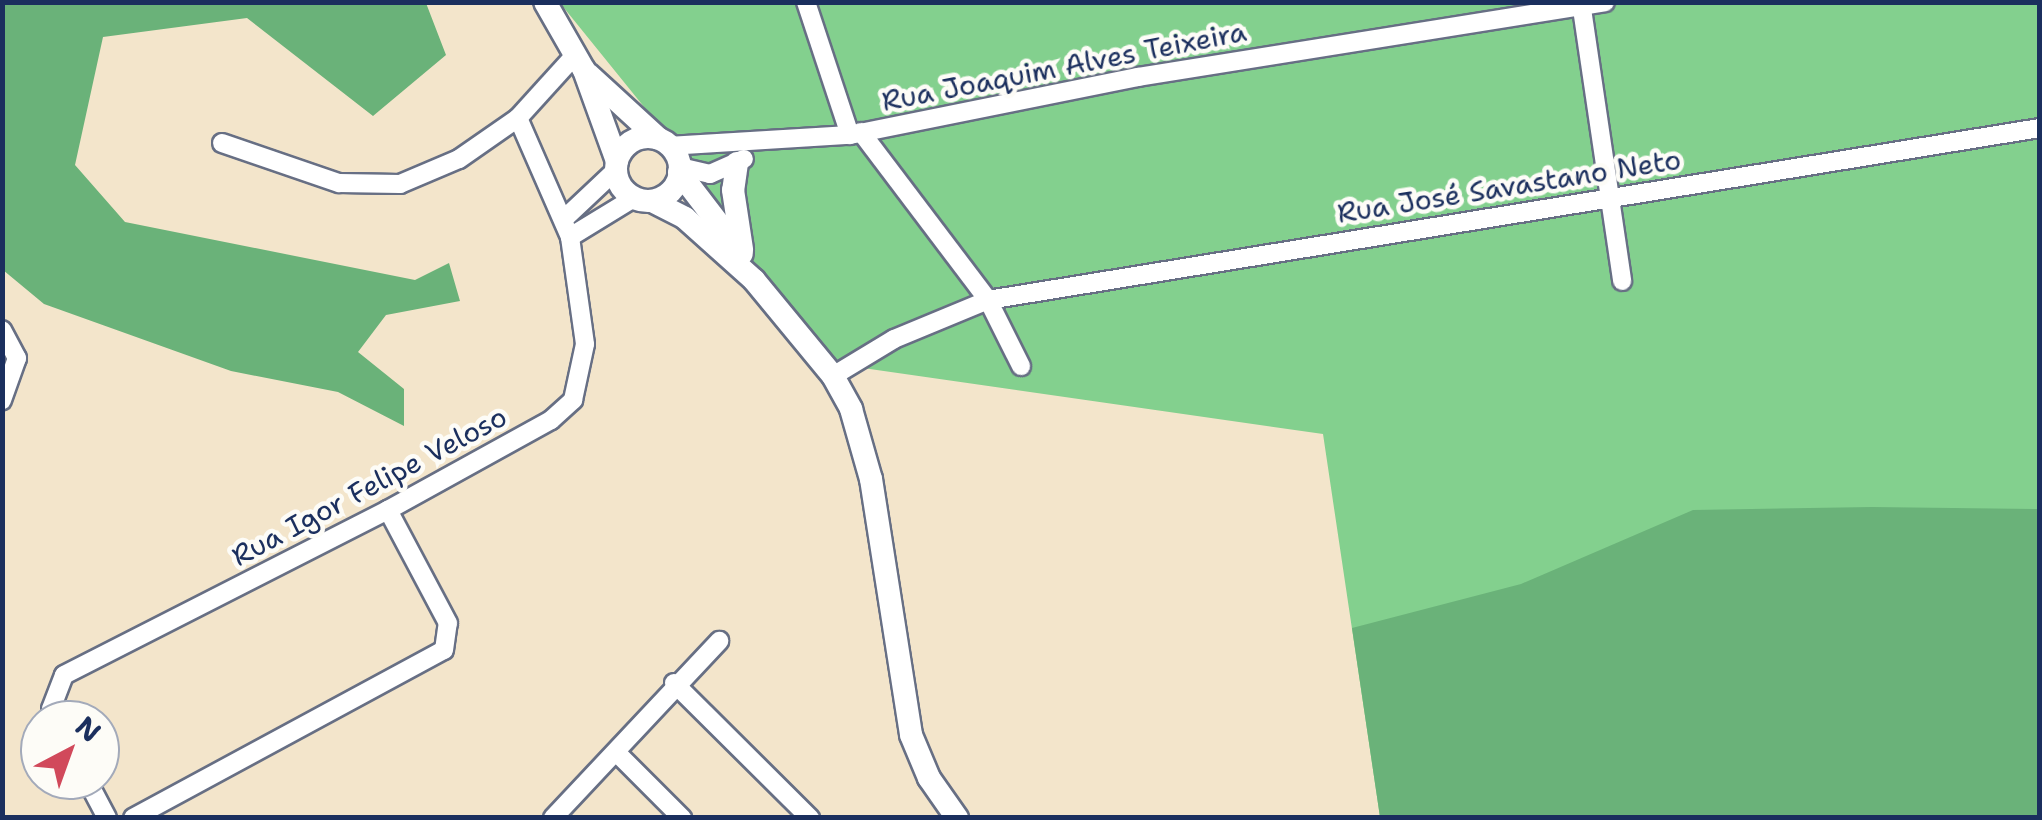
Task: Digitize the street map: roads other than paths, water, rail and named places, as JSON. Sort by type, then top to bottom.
[{"type":"street","points":[[545,2],[580,62],[616,166],[643,200],[694,224],[754,280],[833,376],[863,440],[911,735],[924,769],[957,818]]},
{"type":"street","points":[[806,2],[855,134],[988,300],[1021,366]]},
{"type":"street","name":"Rua Joaquim Alves Teixeira","points":[[672,156],[855,134],[1138,77],[1605,2]]},
{"type":"street","points":[[1581,4],[1622,281]]},
{"type":"street","points":[[222,144],[339,182],[378,186],[459,159],[518,118],[580,62]]},
{"type":"street","points":[[580,62],[672,156],[744,257],[754,280]]},
{"type":"street","name":"Rua Igor Felipe Veloso","points":[[54,700],[64,675],[388,510],[550,420],[574,400],[585,344],[567,228],[518,118]]},
{"type":"street","name":"Rua José Savastano Neto","points":[[833,376],[894,339],[988,300],[2040,128]]},
{"type":"street","points":[[567,228],[638,139],[710,174],[770,144]]},
{"type":"street","points":[[567,228],[671,191],[672,156]]},
{"type":"street","points":[[737,163],[733,190],[744,257]]},
{"type":"street","points":[[2,330],[18,358],[2,400]]},
{"type":"street","points":[[132,818],[444,650],[448,624],[388,510]]},
{"type":"street","points":[[559,816],[618,754],[674,683],[718,641]]},
{"type":"street","points":[[674,683],[810,818]]},
{"type":"street","points":[[618,754],[682,818]]}]
